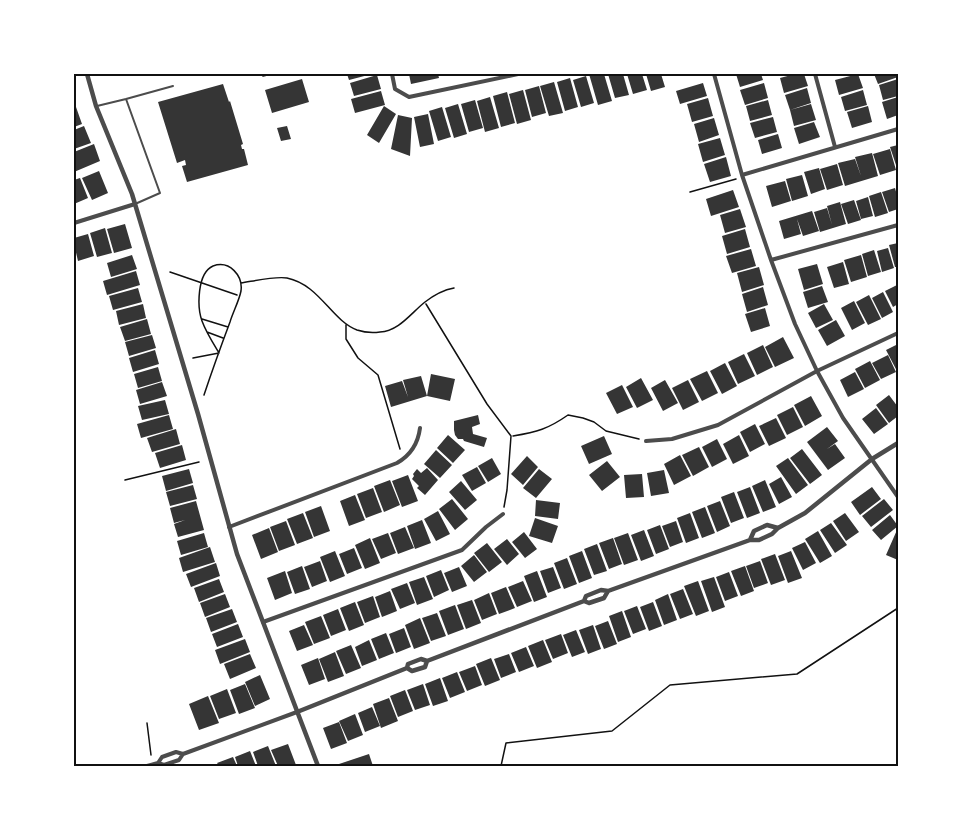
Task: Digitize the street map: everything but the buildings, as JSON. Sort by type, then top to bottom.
[{"type":"street","points":[[87,74],[96,106],[135,204],[198,414],[229,527],[318,766]]},
{"type":"street","points":[[392,74],[395,89],[409,97],[518,74]]},
{"type":"street","points":[[714,74],[742,175],[795,324],[843,418],[898,497]]},
{"type":"street","points":[[815,74],[835,147]]},
{"type":"street","points":[[742,175],[898,129]]},
{"type":"street","points":[[74,224],[135,204]]},
{"type":"street","points":[[771,260],[898,225]]},
{"type":"street","points":[[646,441],[672,439],[718,425],[817,371],[898,333]]},
{"type":"street","points":[[229,527],[397,463],[413,449],[420,428]]},
{"type":"street","points":[[147,766],[158,763],[164,765],[178,760],[183,754],[407,668],[408,664],[421,659],[427,661],[584,601],[585,596],[601,590],[608,591],[750,540],[759,540],[805,513],[872,459],[898,443]]},
{"type":"street","points":[[263,622],[462,550],[486,526],[503,514]]},
{"type":"street","points":[[750,540],[754,531],[767,525],[778,528]]},
{"type":"street","points":[[407,668],[412,671],[425,667],[427,661]]},
{"type":"street","points":[[158,763],[162,757],[176,752],[183,754]]},
{"type":"lane","points":[[96,106],[173,86]]},
{"type":"lane","points":[[126,99],[160,193],[135,204]]},
{"type":"path","points":[[263,76],[272,74]]},
{"type":"path","points":[[690,192],[734,180],[742,175]]},
{"type":"path","points":[[204,395],[219,353],[224,338],[241,291],[240,279],[233,268],[223,265],[213,267],[205,273],[198,301],[201,319],[219,353]]},
{"type":"path","points":[[170,272],[239,296]]},
{"type":"path","points":[[240,283],[285,278],[300,282],[319,296],[346,324],[358,331],[382,333],[399,326],[425,302],[443,291],[454,288]]},
{"type":"path","points":[[425,302],[487,404],[512,436],[503,514]]},
{"type":"path","points":[[201,319],[228,327]]},
{"type":"path","points":[[346,324],[346,339],[358,358],[378,375],[400,449]]},
{"type":"path","points":[[207,332],[224,338]]},
{"type":"path","points":[[194,358],[219,353]]},
{"type":"path","points":[[512,436],[539,432],[568,416],[594,422],[606,431],[646,441]]},
{"type":"path","points":[[125,480],[199,462]]},
{"type":"path","points":[[501,766],[506,743],[612,731],[670,686],[797,674],[898,608]]},
{"type":"path","points":[[147,723],[151,755]]}]
